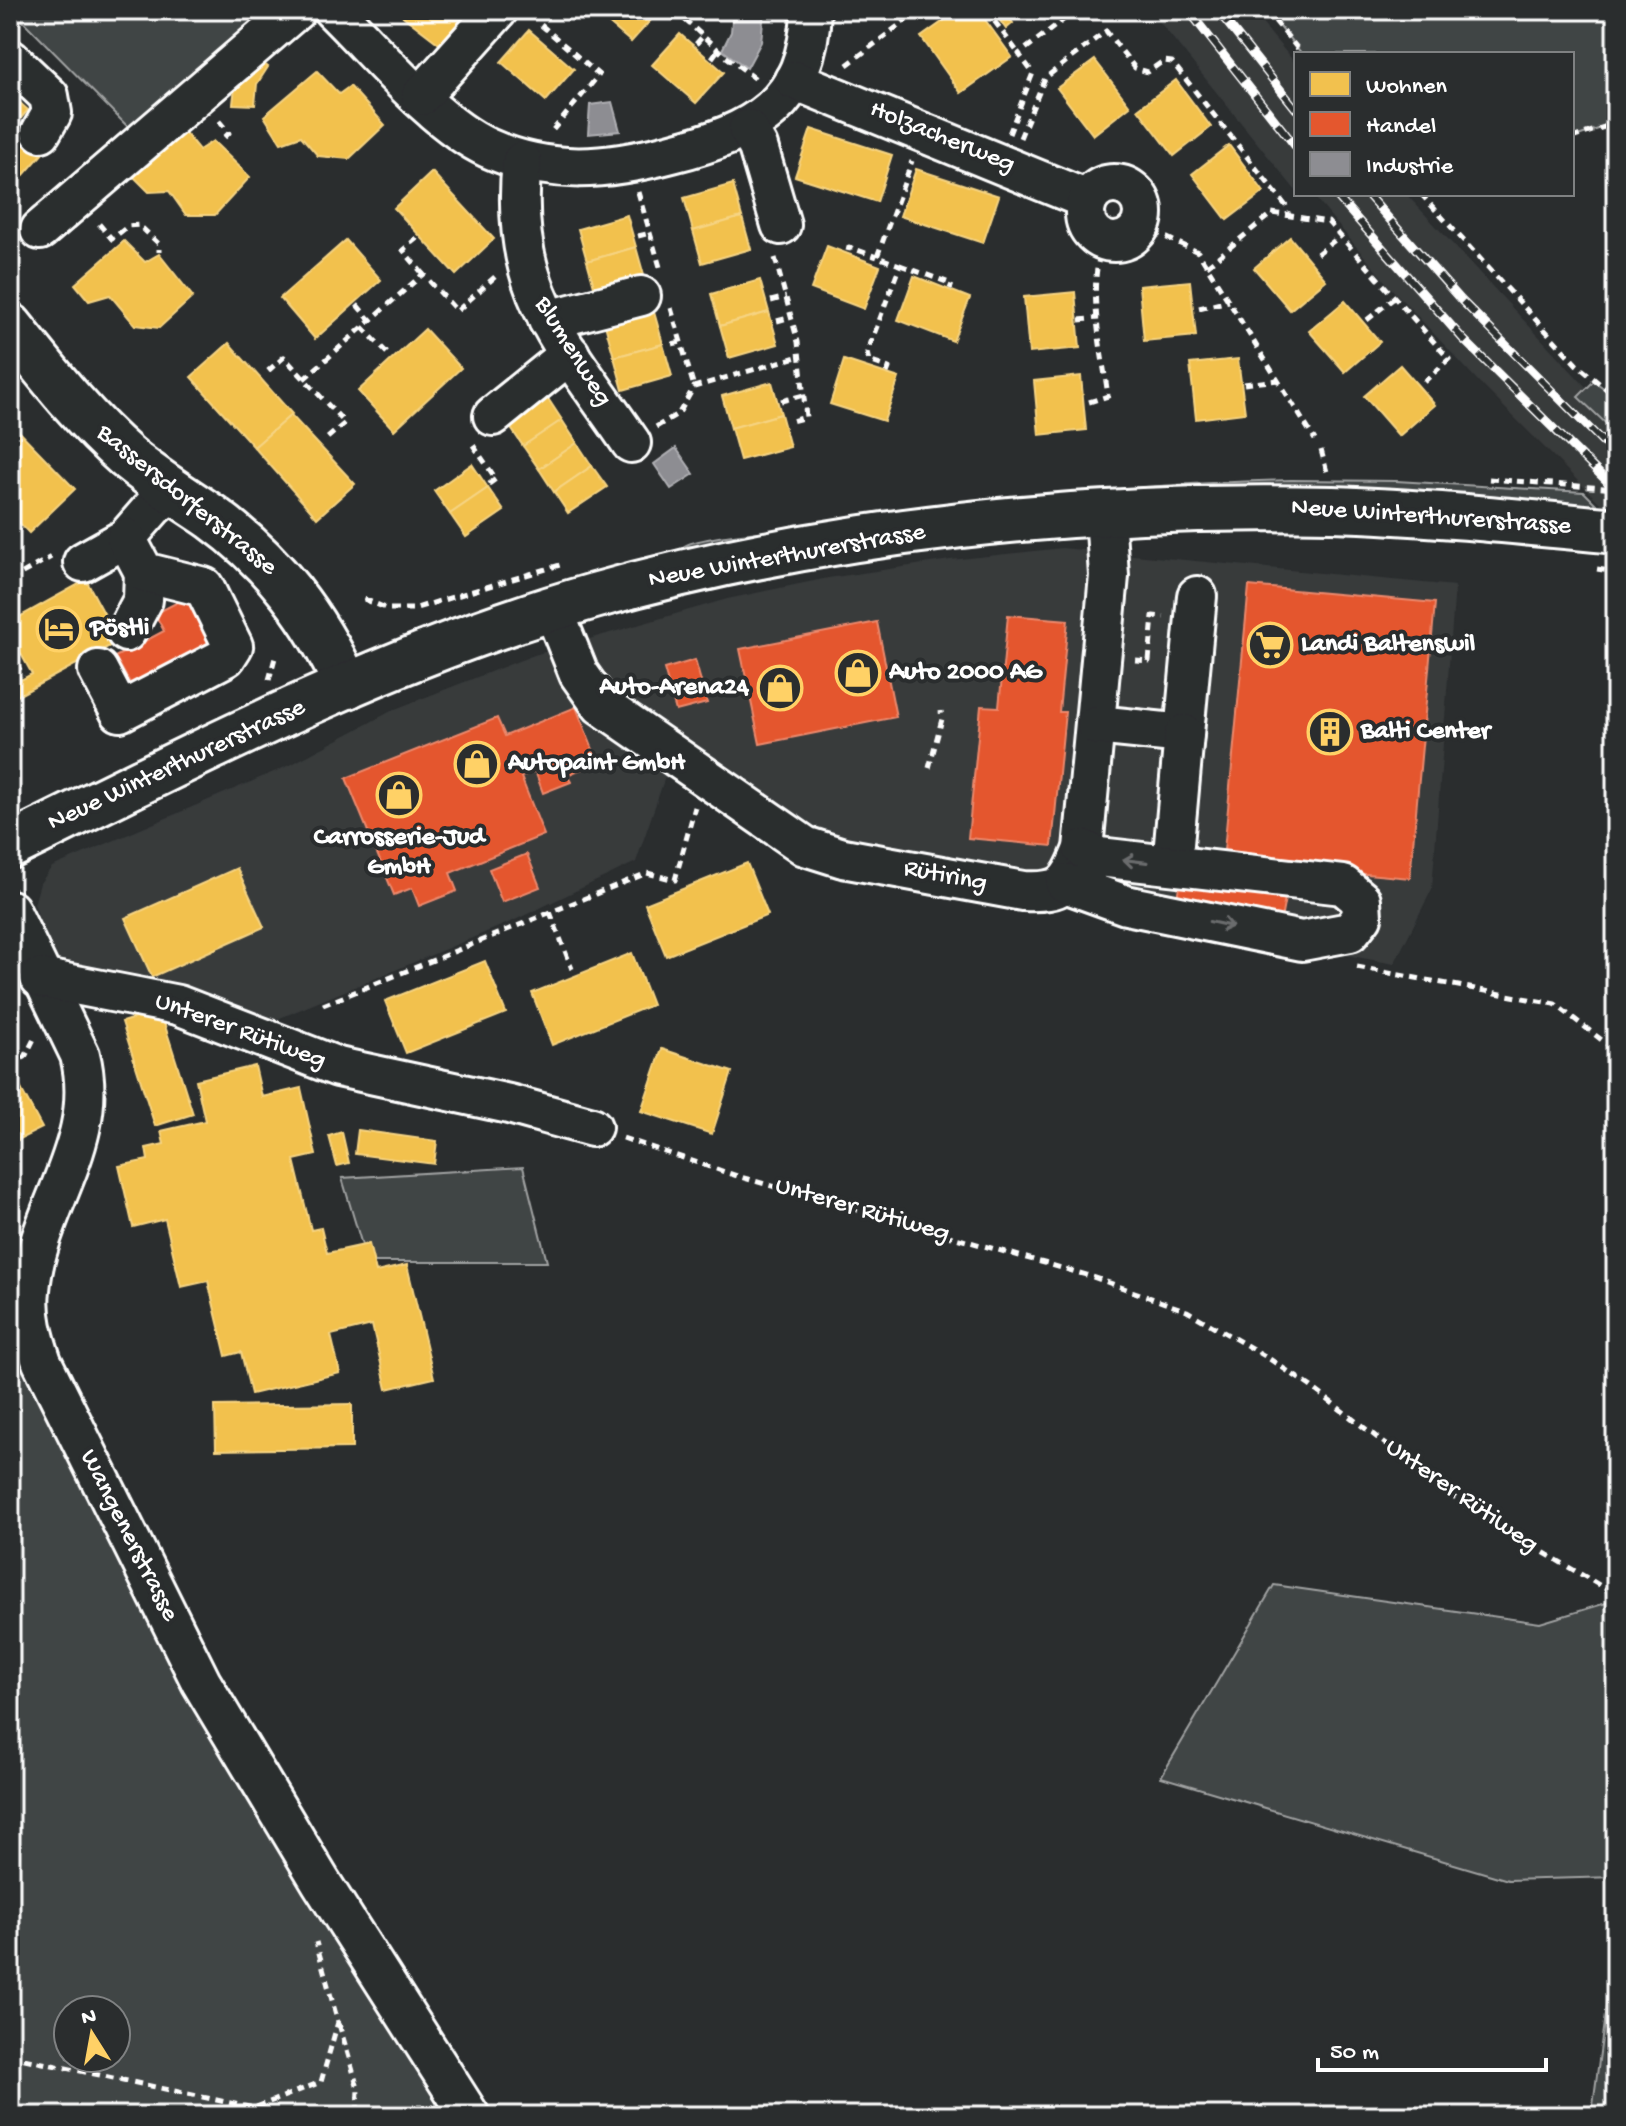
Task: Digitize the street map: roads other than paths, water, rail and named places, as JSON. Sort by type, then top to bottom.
[{"type":"main road","name":"Bassersdorferstrasse","points":[[10,326],[94,427],[172,491],[238,537],[294,593],[318,628],[347,686]]},
{"type":"main road","name":"Neue Winterthurerstrasse","points":[[10,846],[347,686],[553,609],[655,580],[802,550],[976,525],[1105,514],[1333,509],[1616,531]]},
{"type":"street","points":[[40,230],[296,10]]},
{"type":"street","points":[[262,61],[319,10]]},
{"type":"street","points":[[333,10],[466,136],[528,162],[567,169],[613,167],[712,143],[748,129],[769,112],[792,85],[807,46],[811,10]]},
{"type":"street","points":[[421,96],[498,10]]},
{"type":"street","points":[[10,59],[49,96],[52,113],[41,132]]},
{"type":"street","name":"Holzacherweg","points":[[792,85],[924,130],[1088,200]]},
{"type":"street","points":[[748,129],[758,147],[777,238]]},
{"type":"street","name":"Blumenweg","points":[[528,162],[518,204],[523,252],[535,310],[570,354],[631,443]]},
{"type":"street","points":[[1105,185],[1128,186],[1142,203],[1141,226],[1124,241],[1107,241],[1092,232],[1086,222],[1088,200],[1105,185]]},
{"type":"street","points":[[535,310],[641,296]]},
{"type":"street","points":[[493,416],[570,354]]},
{"type":"street","points":[[83,562],[126,538],[172,491]]},
{"type":"street","points":[[1065,883],[1072,878],[1083,849],[1109,576],[1105,514]]},
{"type":"street","points":[[126,538],[144,572],[143,600],[126,632]]},
{"type":"street","points":[[98,670],[120,712],[226,657],[233,646],[204,587],[144,572]]},
{"type":"street","points":[[1165,913],[1174,855],[1196,608]]},
{"type":"street","name":"Rütiring","points":[[553,609],[579,674],[601,705],[805,846],[830,854],[1023,891],[1052,892],[1065,883]]},
{"type":"street","points":[[1096,725],[1184,734]]},
{"type":"street","points":[[1065,883],[1126,905],[1302,941],[1350,932],[1362,917],[1361,900],[1343,885],[1174,855],[1099,857],[1083,849]]},
{"type":"street","name":"Wangenerstrasse","points":[[10,910],[40,978],[80,1055],[85,1094],[82,1125],[71,1167],[33,1268],[30,1304],[34,1337],[55,1391],[201,1682],[321,1882],[470,2116]]},
{"type":"street","name":"Unterer Rütiweg","points":[[40,978],[178,1005],[338,1067],[509,1104],[592,1127]]},
{"type":"railway","points":[[1188,10],[1294,144]]},
{"type":"railway","points":[[1217,10],[1294,106]]},
{"type":"railway","points":[[1337,196],[1462,338],[1616,490]]},
{"type":"railway","points":[[1369,196],[1461,300],[1616,455]]},
{"type":"place","name":"Pöstli","points":[[59,629]]},
{"type":"place","name":"Landi Baltenswil","points":[[1270,645]]},
{"type":"place","name":"Auto 2000 AG","points":[[858,673]]},
{"type":"place","name":"Auto-Arena24","points":[[780,688]]},
{"type":"place","name":"Balti Center","points":[[1330,732]]},
{"type":"place","name":"Autopaint GmbH","points":[[477,764]]},
{"type":"place","name":"Carrosserie-Jud GmbH","points":[[399,795]]}]
